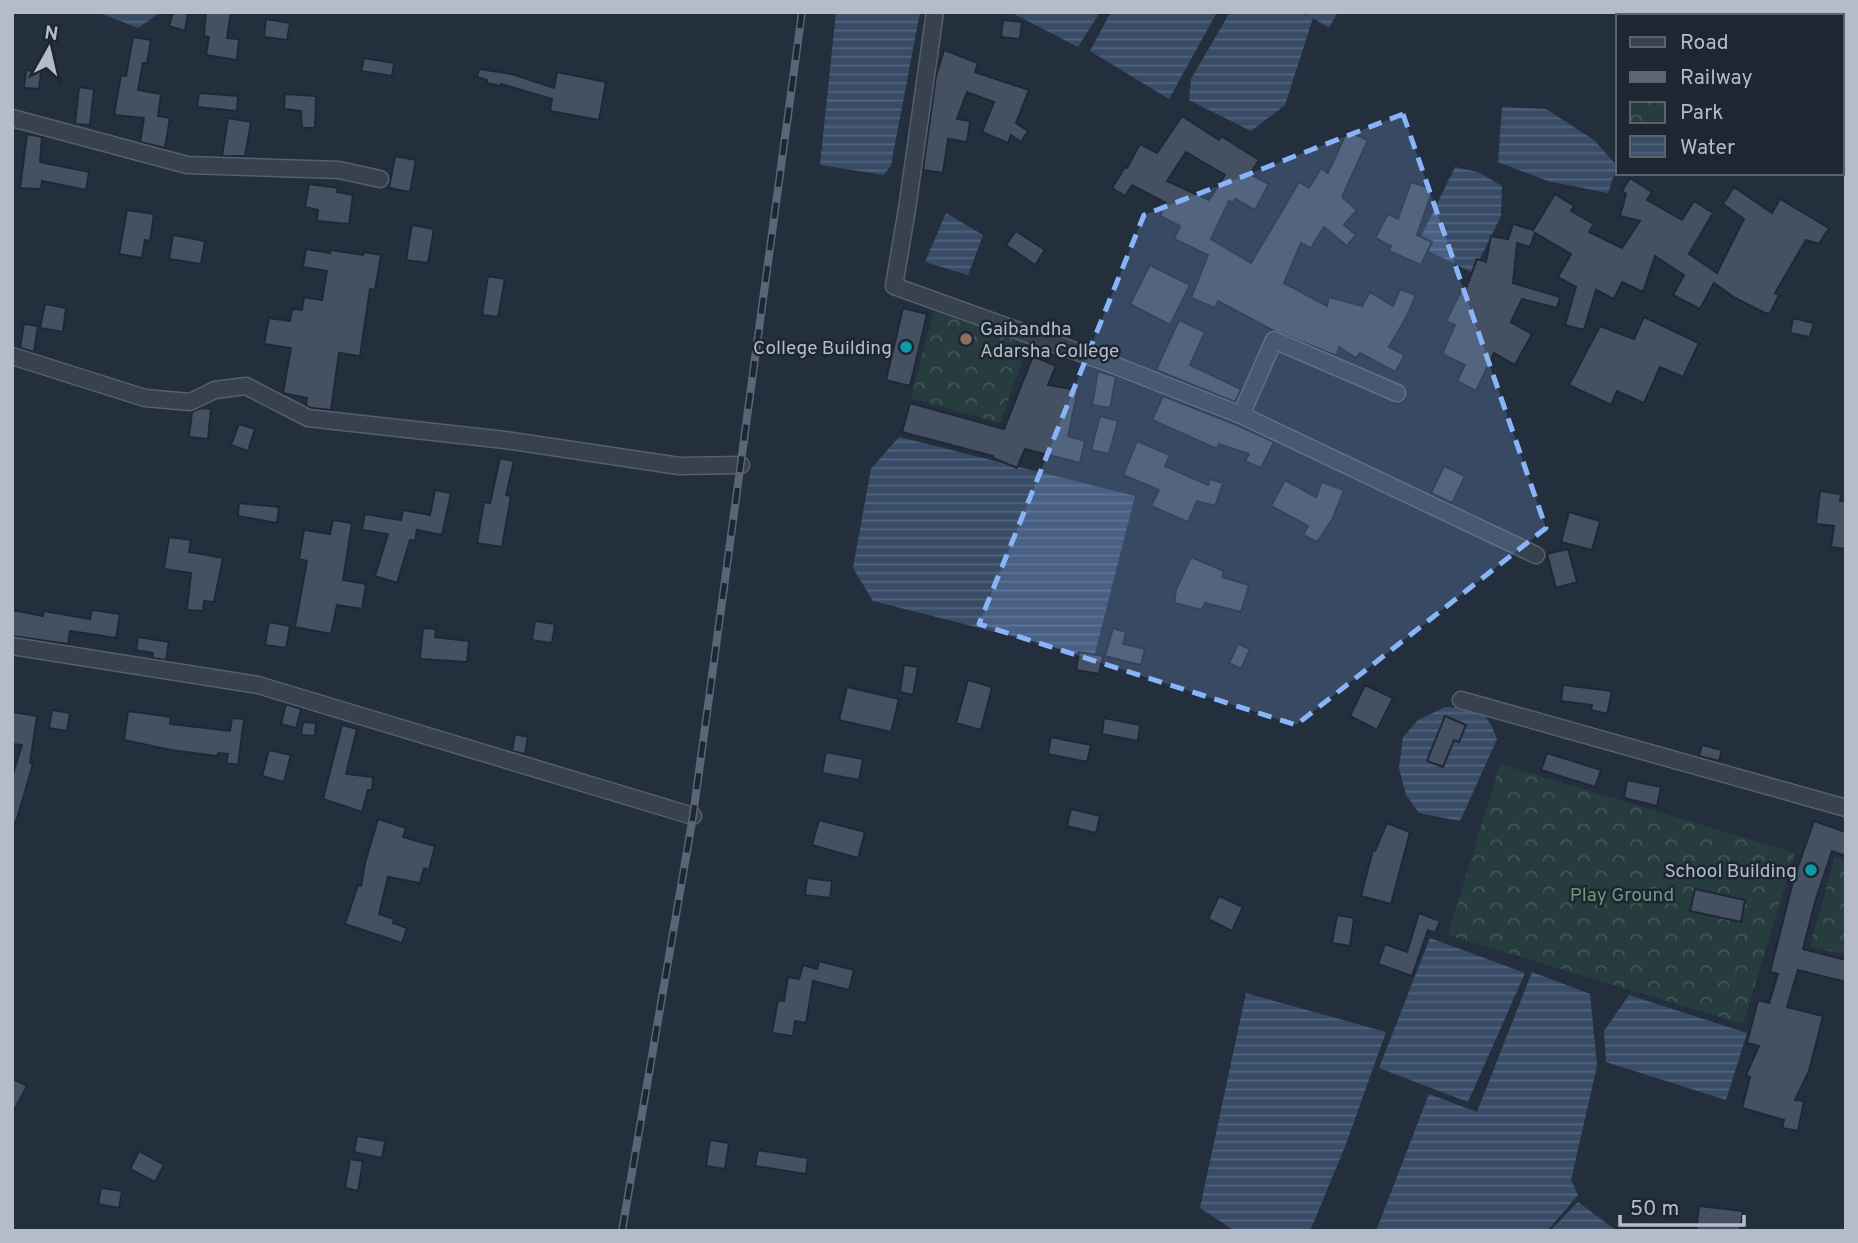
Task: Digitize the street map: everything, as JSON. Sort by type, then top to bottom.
[{"type":"street","points":[[935,12],[894,286],[1114,365],[1241,415],[1536,555]]},
{"type":"street","points":[[12,118],[187,165],[339,170],[380,179]]},
{"type":"street","points":[[1241,415],[1274,340],[1397,393]]},
{"type":"street","points":[[12,356],[145,398],[190,402],[215,390],[246,386],[309,418],[505,440],[679,466],[741,465]]},
{"type":"street","points":[[12,646],[258,685],[693,816]]},
{"type":"street","points":[[1461,700],[1846,808]]},
{"type":"highlighted area","points":[[1403,114],[1546,528],[1296,725],[979,624],[1144,215]]},
{"type":"green space","points":[[935,306],[1030,338],[1000,423],[911,398]]},
{"type":"green space","name":"Play Ground","points":[[1500,764],[1795,853],[1743,1024],[1448,935]]},
{"type":"green space","points":[[1835,857],[1846,859],[1846,955],[1810,946]]},
{"type":"water","points":[[97,12],[161,12],[138,28]]},
{"type":"water","points":[[836,12],[920,12],[891,165],[884,175],[820,165]]},
{"type":"water","points":[[1010,12],[1100,12],[1078,47]]},
{"type":"water","points":[[1111,12],[1217,12],[1169,99],[1090,51]]},
{"type":"water","points":[[1230,12],[1299,12],[1308,16],[1305,12],[1338,12],[1329,28],[1313,18],[1285,105],[1251,131],[1189,100],[1191,79]]},
{"type":"water","points":[[1502,107],[1546,109],[1594,140],[1616,165],[1616,169],[1608,193],[1548,181],[1498,162]]},
{"type":"water","points":[[1455,167],[1478,172],[1502,186],[1501,216],[1473,273],[1417,245]]},
{"type":"water","points":[[946,213],[983,235],[968,275],[925,262]]},
{"type":"water","points":[[899,437],[1135,496],[1094,657],[873,601],[853,568],[871,469]]},
{"type":"water","points":[[1445,707],[1478,712],[1489,721],[1497,739],[1460,821],[1419,813],[1406,795],[1399,768],[1403,737],[1418,720]]},
{"type":"water","points":[[1430,938],[1525,973],[1468,1102],[1379,1068]]},
{"type":"water","points":[[1532,972],[1590,994],[1597,1066],[1571,1180],[1578,1195],[1547,1231],[1376,1231],[1429,1094],[1477,1112]]},
{"type":"water","points":[[1246,993],[1386,1032],[1346,1144],[1310,1231],[1235,1231],[1200,1208]]},
{"type":"water","points":[[1629,995],[1747,1033],[1726,1100],[1606,1062],[1604,1031]]},
{"type":"water","points":[[1578,1202],[1617,1231],[1550,1231]]},
{"type":"building","points":[[173,12],[188,12],[185,31],[169,26]]},
{"type":"building","points":[[206,12],[231,12],[227,38],[239,39],[237,60],[206,55],[209,37],[204,36]]},
{"type":"building","points":[[266,19],[290,23],[287,40],[264,37]]},
{"type":"building","points":[[1003,20],[1022,22],[1020,39],[1001,37]]},
{"type":"building","points":[[133,37],[151,40],[138,90],[161,94],[158,116],[170,118],[165,148],[140,142],[144,118],[114,115],[121,75],[126,76]]},
{"type":"building","points":[[944,50],[978,63],[975,72],[1029,90],[1016,123],[1028,131],[1021,142],[1011,135],[1008,143],[982,132],[994,102],[967,92],[957,119],[970,121],[967,142],[948,139],[943,173],[923,170],[936,76]]},
{"type":"building","points":[[364,58],[394,63],[392,76],[361,71]]},
{"type":"building","points":[[479,69],[512,74],[554,88],[557,72],[606,82],[599,120],[550,111],[552,99],[501,84],[487,83],[487,80],[477,77]]},
{"type":"building","points":[[26,70],[41,72],[39,89],[24,88]]},
{"type":"building","points":[[79,87],[94,89],[90,125],[75,124]]},
{"type":"building","points":[[199,93],[238,96],[237,111],[197,107]]},
{"type":"building","points":[[285,94],[316,96],[315,128],[302,128],[301,111],[284,109]]},
{"type":"building","points":[[1182,116],[1219,140],[1221,136],[1259,160],[1250,174],[1269,184],[1255,210],[1235,199],[1233,203],[1229,201],[1211,239],[1251,263],[1299,182],[1309,188],[1321,168],[1328,173],[1347,131],[1368,140],[1342,197],[1357,210],[1344,225],[1356,235],[1347,246],[1324,227],[1311,248],[1301,243],[1284,283],[1327,306],[1329,297],[1362,306],[1370,292],[1393,306],[1400,289],[1416,295],[1389,347],[1405,355],[1395,372],[1360,353],[1356,358],[1339,347],[1337,356],[1272,330],[1218,301],[1215,308],[1191,298],[1208,255],[1174,239],[1180,226],[1160,216],[1166,203],[1132,185],[1125,196],[1112,188],[1140,144],[1157,153]],"holes":[[[1186,152],[1225,175],[1209,200],[1167,181]]]},
{"type":"building","points":[[228,118],[251,122],[245,156],[222,156]]},
{"type":"building","points":[[27,134],[42,137],[40,162],[89,172],[86,190],[42,181],[41,189],[20,188]]},
{"type":"building","points":[[395,156],[416,160],[410,192],[389,188]]},
{"type":"building","points":[[1630,178],[1652,192],[1647,200],[1682,220],[1694,201],[1713,213],[1689,254],[1717,273],[1744,219],[1723,204],[1734,187],[1772,213],[1780,199],[1829,228],[1819,244],[1806,240],[1775,293],[1779,295],[1770,313],[1735,298],[1714,283],[1700,309],[1673,295],[1684,275],[1655,256],[1643,292],[1622,282],[1614,299],[1596,290],[1584,330],[1565,325],[1576,287],[1558,277],[1571,254],[1535,233],[1530,247],[1517,243],[1513,283],[1560,297],[1557,308],[1522,299],[1511,322],[1532,334],[1515,365],[1494,353],[1476,391],[1457,381],[1465,365],[1442,354],[1455,325],[1446,321],[1462,289],[1465,291],[1477,259],[1486,262],[1491,236],[1508,239],[1513,224],[1533,230],[1555,194],[1574,206],[1571,211],[1594,224],[1589,232],[1622,248],[1640,221],[1620,216],[1626,194],[1622,191]]},
{"type":"building","points":[[1411,182],[1433,189],[1417,235],[1432,242],[1421,265],[1389,251],[1391,246],[1375,238],[1388,214],[1398,219]]},
{"type":"building","points":[[309,184],[338,188],[337,192],[353,195],[349,224],[317,221],[318,210],[305,207]]},
{"type":"building","points":[[127,210],[154,214],[150,241],[145,240],[142,258],[119,254]]},
{"type":"building","points":[[412,225],[434,229],[428,263],[406,260]]},
{"type":"building","points":[[1016,231],[1045,250],[1035,265],[1006,245]]},
{"type":"building","points":[[173,235],[205,241],[201,264],[169,259]]},
{"type":"building","points":[[306,249],[381,255],[375,290],[370,289],[360,356],[339,353],[331,410],[311,408],[306,405],[307,398],[283,393],[291,348],[264,344],[269,318],[290,321],[292,309],[302,310],[304,297],[322,300],[327,271],[303,267]]},
{"type":"building","points":[[1150,265],[1190,285],[1170,325],[1130,304]]},
{"type":"building","points":[[488,276],[505,279],[498,317],[482,315]]},
{"type":"building","points":[[45,304],[66,308],[63,332],[40,328]]},
{"type":"building","name":"College Building","points":[[903,308],[927,314],[910,386],[886,380]]},
{"type":"building","points":[[1644,317],[1699,343],[1683,377],[1660,367],[1644,403],[1617,391],[1611,405],[1569,385],[1600,326],[1634,339]]},
{"type":"building","points":[[1793,318],[1814,323],[1810,337],[1790,333]]},
{"type":"building","points":[[1179,320],[1205,332],[1190,365],[1241,389],[1235,402],[1156,370]]},
{"type":"building","points":[[24,324],[38,326],[34,352],[20,348]]},
{"type":"building","points":[[1033,356],[1056,366],[1048,385],[1078,390],[1068,436],[1085,441],[1080,463],[1025,449],[1017,468],[993,456],[902,432],[910,403],[1004,429]]},
{"type":"building","points":[[1098,371],[1116,377],[1110,408],[1092,405]]},
{"type":"building","points":[[1163,396],[1274,442],[1261,468],[1245,461],[1249,454],[1219,444],[1217,449],[1152,420]]},
{"type":"building","points":[[201,408],[211,409],[208,439],[189,437],[192,412]]},
{"type":"building","points":[[1100,416],[1118,421],[1109,454],[1091,450]]},
{"type":"building","points":[[239,424],[255,429],[248,451],[231,445]]},
{"type":"building","points":[[1137,441],[1170,455],[1165,466],[1208,485],[1210,479],[1223,483],[1215,506],[1197,501],[1188,522],[1151,506],[1159,490],[1123,475]]},
{"type":"building","points":[[500,458],[514,461],[506,495],[511,496],[502,547],[477,543],[484,502],[490,503]]},
{"type":"building","points":[[1444,466],[1465,476],[1452,503],[1431,493]]},
{"type":"building","points":[[1285,480],[1316,497],[1322,482],[1344,490],[1332,520],[1317,542],[1303,535],[1308,526],[1271,506]]},
{"type":"building","points":[[435,490],[451,493],[442,535],[417,530],[415,541],[410,540],[397,583],[375,576],[388,534],[362,530],[365,514],[401,520],[403,510],[430,515]]},
{"type":"building","points":[[1820,491],[1841,494],[1840,501],[1846,501],[1846,549],[1831,547],[1834,526],[1816,524]]},
{"type":"building","points":[[239,503],[279,507],[277,523],[238,516]]},
{"type":"building","points":[[1569,512],[1600,521],[1592,550],[1561,542]]},
{"type":"building","points":[[333,520],[352,523],[343,580],[366,584],[362,609],[337,605],[331,634],[295,627],[307,561],[299,559],[304,530],[330,534]]},
{"type":"building","points":[[169,537],[191,540],[189,552],[223,558],[214,602],[204,601],[203,611],[187,610],[191,573],[164,569]]},
{"type":"building","points":[[1568,549],[1577,582],[1556,588],[1547,554]]},
{"type":"building","points":[[1191,557],[1224,571],[1222,577],[1249,585],[1241,612],[1205,603],[1202,610],[1174,603],[1176,590]]},
{"type":"building","points":[[12,610],[43,616],[44,611],[90,619],[92,610],[120,614],[116,638],[70,631],[68,644],[12,636]]},
{"type":"building","points":[[535,621],[555,624],[552,643],[532,640]]},
{"type":"building","points":[[269,622],[290,626],[286,648],[265,645]]},
{"type":"building","points":[[423,628],[436,629],[435,637],[469,641],[467,662],[420,659]]},
{"type":"building","points":[[1113,628],[1126,632],[1123,644],[1145,649],[1141,665],[1105,656]]},
{"type":"building","points":[[138,637],[169,642],[166,660],[152,658],[153,653],[136,650]]},
{"type":"building","points":[[1238,644],[1250,649],[1241,669],[1229,663]]},
{"type":"building","points":[[1079,652],[1103,656],[1099,674],[1076,670]]},
{"type":"building","points":[[904,665],[918,667],[913,695],[900,692]]},
{"type":"building","points":[[968,680],[992,687],[981,730],[956,723]]},
{"type":"building","points":[[1365,685],[1393,698],[1377,730],[1350,716]]},
{"type":"building","points":[[1563,685],[1612,691],[1607,714],[1591,710],[1592,705],[1561,701]]},
{"type":"building","points":[[847,687],[899,699],[891,732],[839,720]]},
{"type":"building","points":[[286,704],[301,709],[296,728],[281,724]]},
{"type":"building","points":[[52,710],[70,713],[67,731],[49,728]]},
{"type":"building","points":[[128,711],[171,717],[170,724],[230,731],[232,718],[244,719],[238,765],[226,763],[228,754],[218,753],[217,756],[171,750],[124,740]]},
{"type":"building","points":[[12,712],[37,716],[30,763],[33,764],[16,822],[12,822],[12,777],[22,745],[12,744]]},
{"type":"building","points":[[1445,716],[1466,725],[1459,742],[1454,740],[1443,767],[1427,761]]},
{"type":"building","points":[[1104,718],[1140,725],[1138,741],[1102,734]]},
{"type":"building","points":[[303,722],[316,723],[315,736],[301,735]]},
{"type":"building","points":[[342,725],[357,729],[346,774],[373,777],[372,790],[368,790],[362,812],[323,799]]},
{"type":"building","points":[[515,734],[528,737],[525,754],[512,751]]},
{"type":"building","points":[[1051,737],[1091,745],[1087,762],[1048,754]]},
{"type":"building","points":[[1702,745],[1722,750],[1719,761],[1699,756]]},
{"type":"building","points":[[269,750],[291,755],[284,782],[262,776]]},
{"type":"building","points":[[826,752],[863,759],[859,780],[822,773]]},
{"type":"building","points":[[1547,753],[1601,770],[1595,787],[1541,770]]},
{"type":"building","points":[[1627,780],[1661,787],[1657,806],[1624,798]]},
{"type":"building","points":[[1071,809],[1100,816],[1096,833],[1067,826]]},
{"type":"building","points":[[378,819],[406,828],[403,837],[435,846],[429,870],[424,868],[420,883],[388,877],[379,914],[394,919],[393,923],[407,928],[402,943],[345,924],[358,885],[361,886]]},
{"type":"building","points":[[819,820],[865,832],[858,858],[812,845]]},
{"type":"building","points":[[1814,821],[1846,832],[1846,856],[1832,851],[1803,949],[1846,960],[1846,982],[1798,970],[1787,1007],[1823,1016],[1809,1071],[1795,1100],[1804,1101],[1798,1131],[1782,1128],[1784,1120],[1742,1108],[1750,1077],[1746,1075],[1759,1046],[1747,1043],[1758,1000],[1769,1003],[1778,974],[1770,972],[1794,878]]},
{"type":"building","points":[[1387,823],[1410,832],[1391,904],[1361,896],[1373,850],[1375,851]]},
{"type":"building","points":[[807,878],[832,881],[830,898],[805,895]]},
{"type":"building","points":[[1695,889],[1745,900],[1741,922],[1690,911]]},
{"type":"building","points":[[1219,896],[1243,907],[1232,931],[1208,919]]},
{"type":"building","points":[[1419,913],[1440,921],[1435,933],[1428,930],[1412,976],[1378,964],[1385,944],[1407,952]]},
{"type":"building","points":[[1337,915],[1354,918],[1350,946],[1332,943]]},
{"type":"building","points":[[819,961],[854,970],[849,990],[813,981],[806,1023],[795,1021],[793,1036],[772,1033],[778,1000],[784,1001],[788,977],[799,979],[803,965],[817,969]]},
{"type":"building","points":[[12,1078],[27,1086],[12,1114]]},
{"type":"building","points":[[357,1136],[385,1141],[382,1158],[354,1152]]},
{"type":"building","points":[[710,1140],[729,1143],[725,1169],[706,1166]]},
{"type":"building","points":[[758,1150],[808,1158],[806,1174],[755,1166]]},
{"type":"building","points":[[139,1151],[164,1165],[155,1182],[130,1169]]},
{"type":"building","points":[[350,1159],[363,1161],[358,1191],[345,1188]]},
{"type":"building","points":[[101,1188],[122,1191],[119,1208],[98,1204]]},
{"type":"building","points":[[1699,1206],[1743,1211],[1740,1231],[1696,1231]]},
{"type":"railway","points":[[622,1231],[693,816],[802,12]]},
{"type":"place","name":"Gaibandha Adarsha College","points":[[966,339]]},
{"type":"place","name":"College Building","points":[[906,347]]},
{"type":"place","name":"School Building","points":[[1811,870]]}]
